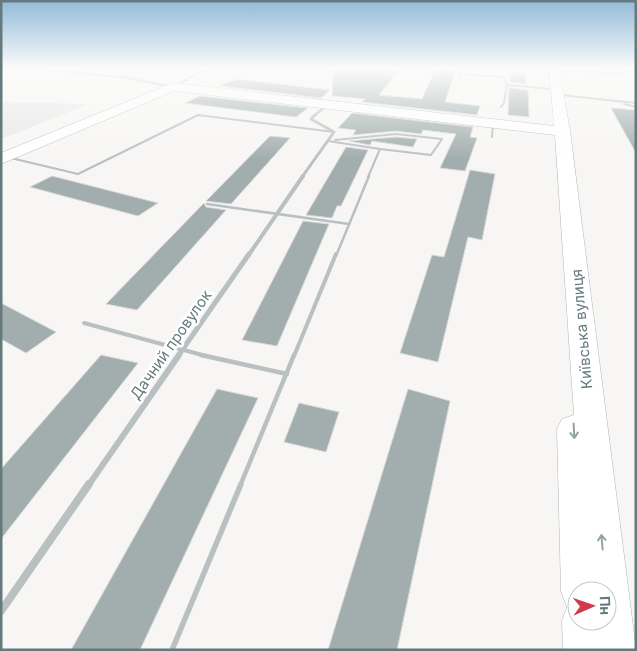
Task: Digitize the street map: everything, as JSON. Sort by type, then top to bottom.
[{"type":"main road","points":[[4,158],[146,98]]},
{"type":"main road","points":[[270,98],[493,130],[559,131]]},
{"type":"main road","name":"Київська вулиця","points":[[555,98],[606,581]]},
{"type":"main road","name":"Київська вулиця","points":[[559,131],[582,581]]},
{"type":"main road","points":[[586,631],[587,650]]},
{"type":"main road","name":"Київська вулиця","points":[[610,631],[612,650]]},
{"type":"street","points":[[327,105],[311,118],[334,132]]},
{"type":"street","name":"Дачний провулок","points":[[1,611],[334,132]]},
{"type":"lane","points":[[501,107],[505,98]]},
{"type":"lane","points":[[606,98],[636,107]]},
{"type":"lane","points":[[612,101],[636,103]]},
{"type":"lane","points":[[4,158],[78,174],[198,115],[334,132]]},
{"type":"lane","points":[[396,134],[442,139],[431,155],[328,141],[396,134]]},
{"type":"lane","points":[[172,650],[380,149]]},
{"type":"lane","points":[[207,204],[349,224]]},
{"type":"lane","points":[[84,323],[182,351],[287,374]]},
{"type":"shaded area","points":[[1,102],[89,104],[1,139]]},
{"type":"building","points":[[195,98],[221,98],[308,108],[296,117],[185,103]]},
{"type":"building","points":[[359,98],[446,98],[445,102],[480,106],[477,115],[362,102],[366,99]]},
{"type":"building","points":[[509,98],[528,98],[529,117],[508,115]]},
{"type":"building","points":[[611,108],[636,110],[636,153]]},
{"type":"building","points":[[352,113],[473,127],[470,137],[477,138],[465,171],[440,168],[456,134],[423,130],[421,134],[396,131],[353,135],[356,130],[338,128]]},
{"type":"building","points":[[270,136],[290,138],[231,204],[206,201]]},
{"type":"building","points":[[396,137],[417,139],[413,147],[372,141],[370,145],[349,141]]},
{"type":"building","points":[[346,147],[368,150],[341,206],[337,206],[332,218],[306,215]]},
{"type":"building","points":[[470,170],[495,174],[482,240],[468,237],[438,362],[400,353],[432,255],[444,257]]},
{"type":"building","points":[[52,176],[158,203],[138,216],[30,187]]},
{"type":"building","points":[[204,203],[206,207],[226,210],[137,310],[106,304]]},
{"type":"building","points":[[303,221],[329,224],[277,346],[242,340]]},
{"type":"building","points":[[1,303],[56,332],[26,353],[1,339]]},
{"type":"building","points":[[101,355],[138,363],[1,539],[1,469]]},
{"type":"building","points":[[217,389],[258,398],[140,650],[71,650]]},
{"type":"building","points":[[408,389],[450,401],[397,650],[328,650]]},
{"type":"building","points":[[299,403],[339,412],[326,452],[284,442]]}]
